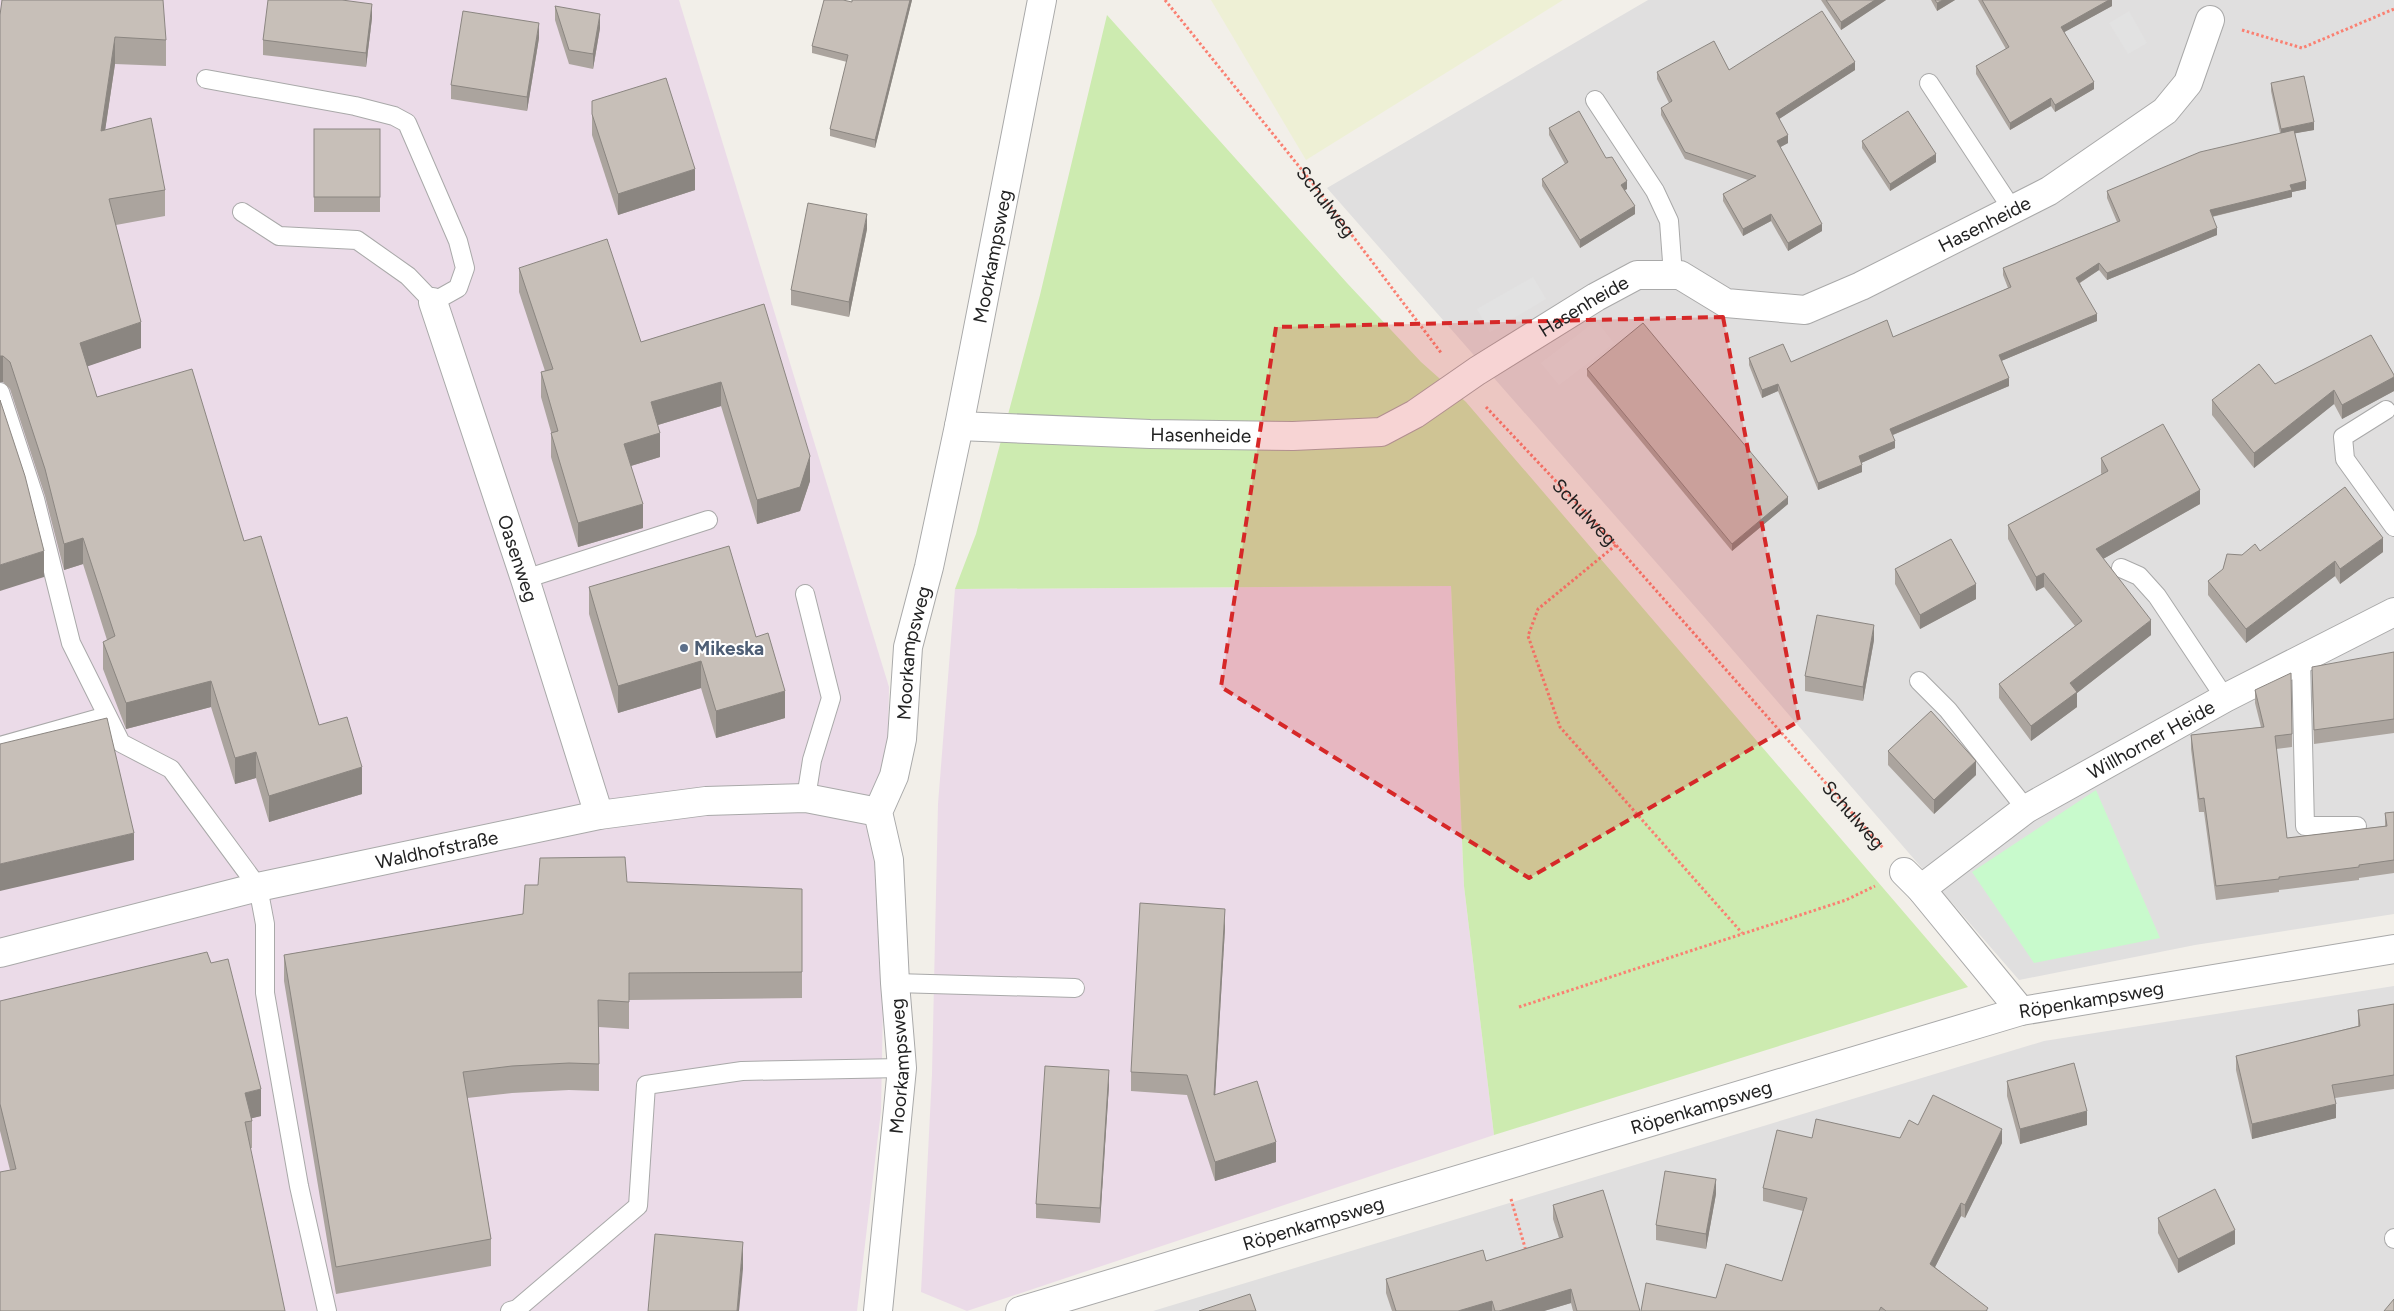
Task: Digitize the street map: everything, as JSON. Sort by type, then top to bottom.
[{"type":"street","name":"Moorkampsweg","points":[[878,1311],[902,1068],[894,983],[889,860],[878,812],[894,776],[902,739],[908,647],[929,567],[959,426],[1042,0]]},
{"type":"street","name":"Hasenheide","points":[[959,426],[1150,434],[1293,436],[1381,432],[1415,414],[1462,381],[1596,297],[1637,275],[1680,275],[1726,303],[1805,310],[1862,286],[2049,191],[2165,111],[2188,83],[2210,20]]},
{"type":"street","name":"Oasenweg","points":[[433,302],[525,579],[598,815]]},
{"type":"street","name":"Willhorner Heide","points":[[1912,881],[2026,809],[2300,658],[2394,612]]},
{"type":"street","name":"Waldhofstraße","points":[[0,953],[258,887],[598,815],[706,801],[806,798],[878,812]]},
{"type":"street","points":[[1912,881],[2021,1011]]},
{"type":"street","name":"Röpenkampsweg","points":[[1020,1311],[2021,1011],[2394,949]]},
{"type":"lane","points":[[206,79],[355,106],[394,116],[407,123],[458,241],[465,268],[458,288],[433,302],[408,276],[357,240],[279,236],[242,212]]},
{"type":"lane","points":[[1929,83],[2012,209]]},
{"type":"lane","points":[[1594,100],[1655,191],[1669,221],[1673,275]]},
{"type":"lane","points":[[0,392],[35,499],[71,643],[121,743],[171,769],[258,887],[266,924],[266,993],[299,1186],[327,1311]]},
{"type":"lane","points":[[2386,410],[2343,437],[2345,459],[2394,527]]},
{"type":"lane","points":[[525,579],[708,520]]},
{"type":"lane","points":[[2121,568],[2138,576],[2157,596],[2226,698]]},
{"type":"lane","points":[[805,594],[832,698],[812,760],[806,798]]},
{"type":"lane","points":[[2300,658],[2305,826],[2356,826]]},
{"type":"lane","points":[[1919,680],[1948,710],[2026,809]]},
{"type":"lane","points":[[0,746],[107,716]]},
{"type":"lane","points":[[894,983],[1074,988]]},
{"type":"lane","points":[[510,1311],[518,1309],[638,1206],[646,1084],[742,1071],[902,1068]]},
{"type":"path","name":"Schulweg","points":[[1165,0],[1314,185],[1462,381],[1616,546],[1912,881]]},
{"type":"path","points":[[2210,20],[2302,48],[2394,9]]},
{"type":"path","points":[[1616,546],[1538,609],[1528,636],[1560,727],[1742,933]]},
{"type":"path","points":[[1519,1007],[1742,933],[1912,881]]},
{"type":"path","points":[[1502,1168],[1527,1256]]},
{"type":"highlighted area","points":[[1723,317],[1799,721],[1529,878],[1221,687],[1276,327]]},
{"type":"shaded area","points":[[0,0],[679,0],[889,687],[881,1111],[857,1311],[0,1311]]},
{"type":"shaded area","points":[[1648,0],[2394,0],[2394,914],[2195,945],[2019,980],[1705,618],[1327,188]]},
{"type":"shaded area","points":[[2129,11],[2147,43],[2128,54],[2109,23]]},
{"type":"shaded area","points":[[1533,277],[1546,299],[1490,332],[1477,309]]},
{"type":"shaded area","points":[[1596,321],[1614,343],[1559,385],[1541,363]]},
{"type":"shaded area","points":[[1451,586],[1464,886],[1494,1135],[967,1311],[921,1292],[932,1074],[938,804],[955,589]]},
{"type":"shaded area","points":[[2394,986],[2394,1311],[1153,1311],[2044,1041]]},
{"type":"green space","points":[[1211,0],[1563,0],[1306,160]]},
{"type":"green space","points":[[1107,15],[1347,283],[1421,362],[1466,402],[1968,987],[1494,1135],[1464,886],[1451,586],[955,589],[976,534],[1040,295]]},
{"type":"green space","points":[[2096,790],[2160,938],[2034,963],[1972,872]]},
{"type":"building","points":[[2,0],[163,0],[166,40],[115,37],[101,131],[151,118],[165,190],[109,199],[141,322],[80,343],[97,397],[192,369],[244,541],[261,536],[319,725],[347,717],[362,767],[269,796],[256,752],[235,758],[211,681],[126,703],[103,642],[115,636],[83,538],[64,544],[45,469],[10,362],[3,356],[0,356],[0,15]]},
{"type":"building","points":[[268,0],[342,0],[372,4],[366,53],[263,40]]},
{"type":"building","points":[[824,0],[852,2],[852,0],[910,0],[875,140],[830,129],[848,55],[812,46]]},
{"type":"building","points":[[1826,0],[1875,0],[1841,22]]},
{"type":"building","points":[[1982,0],[2109,0],[2061,27],[2094,82],[2055,105],[2051,98],[2010,123],[1976,66],[2009,47]]},
{"type":"building","points":[[555,6],[600,14],[593,54],[569,50]]},
{"type":"building","points":[[463,11],[539,23],[527,97],[451,85]]},
{"type":"building","points":[[1822,11],[1855,62],[1776,113],[1788,135],[1777,141],[1822,224],[1788,243],[1771,214],[1743,229],[1723,194],[1756,176],[1685,152],[1661,108],[1672,101],[1657,72],[1714,41],[1729,70]]},
{"type":"building","points":[[2304,76],[2314,122],[2281,129],[2271,83]]},
{"type":"building","points":[[666,78],[695,169],[618,194],[592,114],[592,101]]},
{"type":"building","points":[[1579,111],[1606,158],[1612,157],[1627,181],[1621,185],[1635,206],[1580,240],[1542,179],[1568,162],[1549,128]]},
{"type":"building","points":[[1908,111],[1936,154],[1890,184],[1862,141]]},
{"type":"building","points":[[314,129],[380,129],[380,197],[314,197]]},
{"type":"building","points":[[2294,130],[2306,181],[2290,185],[2292,190],[2210,210],[2217,228],[2107,273],[2099,263],[2076,278],[2097,314],[1999,355],[2009,378],[1890,429],[1895,441],[1859,456],[1862,465],[1818,483],[1778,384],[1762,390],[1749,358],[1783,344],[1791,362],[1887,320],[1893,337],[2011,287],[2003,268],[2120,221],[2107,191],[2200,152]]},
{"type":"building","points":[[808,203],[867,214],[849,302],[791,290]]},
{"type":"building","points":[[607,239],[641,342],[764,304],[810,456],[800,487],[757,500],[721,382],[651,402],[660,433],[624,444],[643,504],[578,523],[551,433],[558,431],[541,372],[553,369],[519,268]]},
{"type":"building","points":[[1643,323],[1788,497],[1732,544],[1587,369]]},
{"type":"building","points":[[2371,335],[2394,377],[2342,405],[2334,390],[2254,453],[2212,400],[2259,364],[2275,384]]},
{"type":"building","points":[[0,400],[25,476],[44,551],[0,565]]},
{"type":"building","points":[[2163,424],[2200,490],[2096,549],[2151,620],[2070,683],[2077,692],[2031,726],[1999,684],[2082,621],[2044,573],[2036,577],[2008,525],[2108,471],[2101,458]]},
{"type":"building","points":[[2345,487],[2383,538],[2340,569],[2335,561],[2246,629],[2208,581],[2223,569],[2227,554],[2242,555],[2255,544],[2260,551]]},
{"type":"building","points":[[1951,539],[1976,584],[1920,615],[1895,569]]},
{"type":"building","points":[[729,546],[756,637],[768,633],[785,691],[716,711],[701,661],[618,686],[589,587]]},
{"type":"building","points":[[1817,615],[1874,625],[1863,687],[1805,676]]},
{"type":"building","points":[[2394,652],[2394,719],[2314,730],[2312,667]]},
{"type":"building","points":[[2291,673],[2292,734],[2275,736],[2287,838],[2387,826],[2385,813],[2394,812],[2394,860],[2359,865],[2359,867],[2279,877],[2279,879],[2216,886],[2204,798],[2199,799],[2191,735],[2264,727],[2255,690]]},
{"type":"building","points":[[1931,711],[1976,761],[1934,800],[1888,751]]},
{"type":"building","points":[[107,718],[134,833],[0,864],[0,744]]},
{"type":"building","points":[[625,857],[627,882],[802,889],[802,972],[629,973],[629,1002],[598,1000],[599,1064],[569,1063],[512,1066],[463,1072],[491,1239],[336,1267],[284,955],[523,914],[525,885],[538,885],[540,858]]},
{"type":"building","points":[[1140,903],[1225,909],[1214,1095],[1257,1081],[1276,1142],[1215,1162],[1187,1075],[1131,1072]]},
{"type":"building","points":[[207,952],[211,963],[228,959],[261,1089],[245,1093],[252,1121],[245,1122],[285,1311],[0,1311],[0,1172],[16,1169],[0,1104],[0,1001]]},
{"type":"building","points":[[2394,1004],[2394,1075],[2332,1085],[2336,1104],[2252,1124],[2236,1056],[2360,1026],[2358,1010]]},
{"type":"building","points":[[2074,1063],[2087,1111],[2020,1129],[2007,1081]]},
{"type":"building","points":[[1045,1066],[1109,1070],[1100,1208],[1036,1204]]},
{"type":"building","points":[[1933,1095],[2002,1129],[1965,1205],[1961,1203],[1930,1264],[1988,1308],[1986,1311],[1886,1311],[1881,1307],[1879,1311],[1641,1311],[1646,1283],[1716,1298],[1726,1264],[1782,1281],[1807,1198],[1763,1188],[1777,1130],[1812,1138],[1816,1119],[1900,1138],[1909,1120],[1918,1125]]},
{"type":"building","points":[[1665,1171],[1716,1179],[1706,1234],[1656,1225]]},
{"type":"building","points":[[2215,1189],[2235,1230],[2178,1259],[2158,1218]]},
{"type":"building","points":[[1603,1190],[1640,1311],[1577,1311],[1571,1289],[1499,1311],[1495,1311],[1492,1301],[1458,1311],[1396,1311],[1386,1279],[1483,1250],[1486,1261],[1563,1237],[1553,1205]]},
{"type":"building","points":[[655,1234],[743,1242],[737,1311],[648,1311]]},
{"type":"building","points":[[1250,1294],[1256,1311],[1199,1311]]},
{"type":"building","points":[[2394,1299],[2394,1311],[2384,1311]]},
{"type":"place","name":"Mikeska","points":[[684,648]]}]
